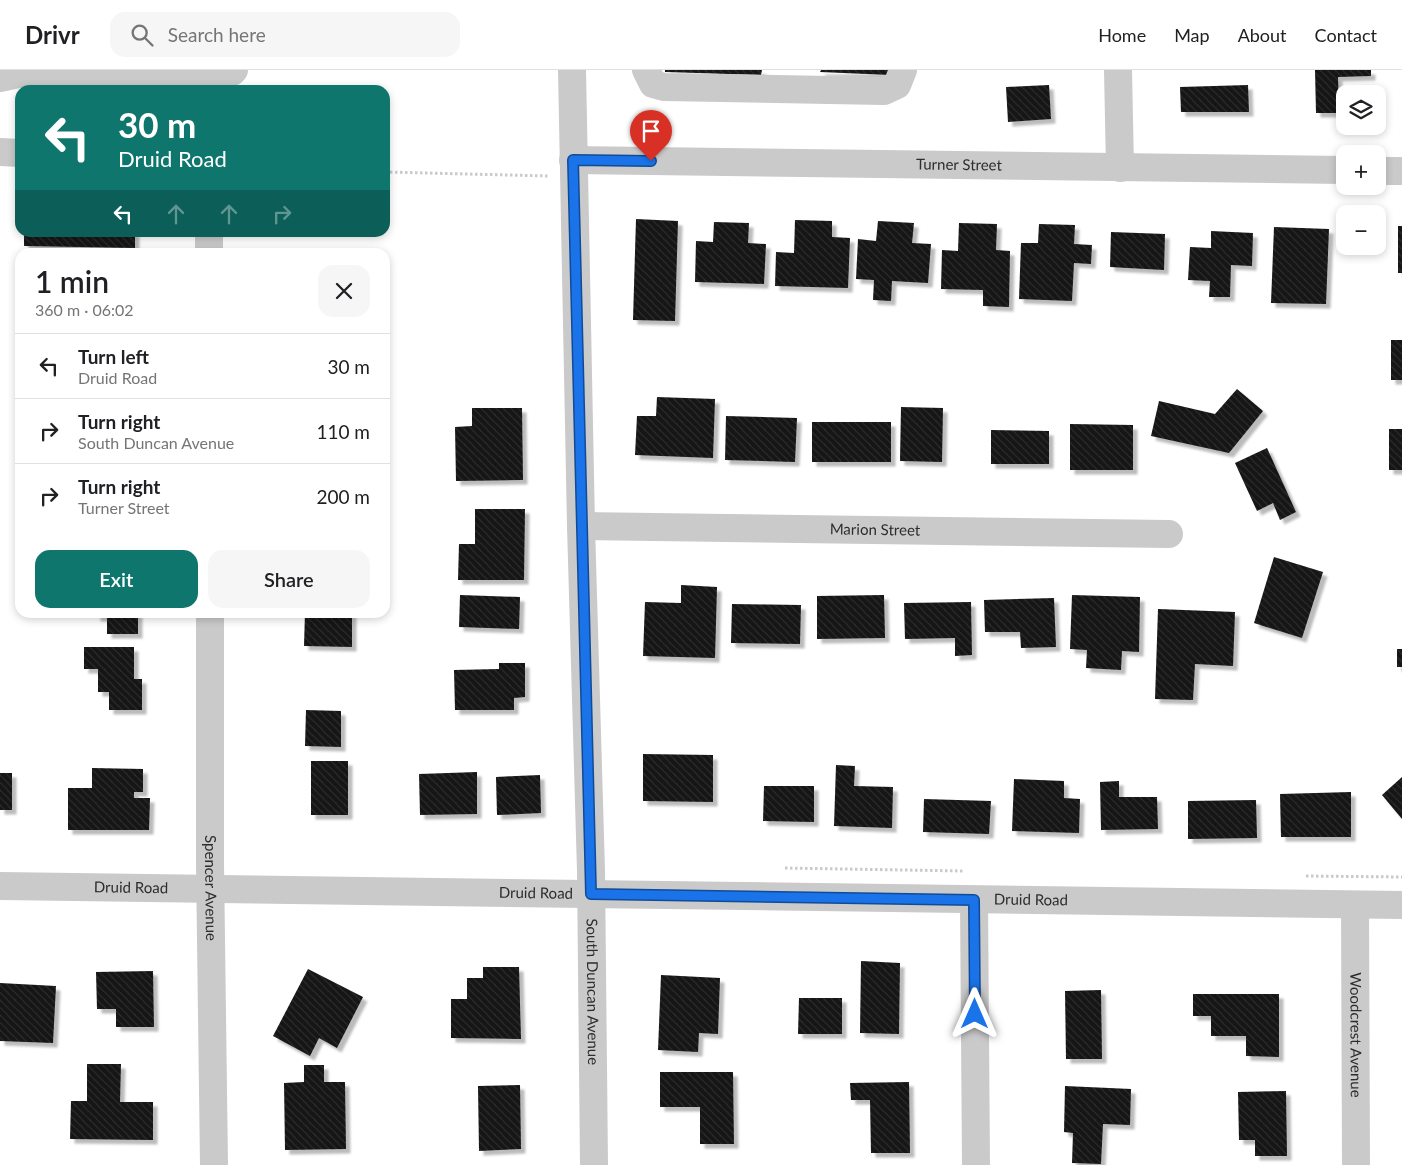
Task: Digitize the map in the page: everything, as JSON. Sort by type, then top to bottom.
[{"type":"street","points":[[0,78],[28,72],[232,72],[234,70]]},
{"type":"street","name":"South Duncan Avenue","points":[[572,70],[581,526],[591,894],[594,1165]]},
{"type":"street","points":[[646,70],[653,84],[664,87],[884,91],[897,85],[902,70]]},
{"type":"street","points":[[1118,70],[1120,168]]},
{"type":"street","points":[[0,152],[15,152]]},
{"type":"street","name":"Turner Street","points":[[573,168],[1336,170]]},
{"type":"street","points":[[1386,171],[1402,171]]},
{"type":"street","name":"Marion Street","points":[[581,526],[1169,534]]},
{"type":"street","name":"Spencer Avenue","points":[[210,618],[214,1165]]},
{"type":"street","name":"Druid Road","points":[[0,886],[1402,905]]},
{"type":"street","points":[[974,900],[976,1165]]},
{"type":"street","name":"Woodcrest Avenue","points":[[1355,905],[1356,1165]]},
{"type":"path","points":[[390,172],[573,168]]},
{"type":"building","points":[[665,70],[762,70],[761,75],[665,72]]},
{"type":"building","points":[[821,70],[890,70],[890,75],[820,72]]},
{"type":"building","points":[[1315,70],[1371,70],[1371,76],[1338,77],[1338,85],[1336,85],[1336,113],[1316,113]]},
{"type":"building","points":[[1049,85],[1051,119],[1008,122],[1006,87]]},
{"type":"building","points":[[1248,85],[1249,112],[1181,112],[1180,87]]},
{"type":"building","points":[[636,219],[678,221],[675,321],[633,320]]},
{"type":"building","points":[[795,220],[832,221],[832,237],[850,238],[848,288],[775,286],[776,252],[794,253]]},
{"type":"building","points":[[878,221],[914,223],[912,243],[931,244],[928,283],[892,281],[891,301],[873,300],[874,280],[856,279],[858,239],[876,241]]},
{"type":"building","points":[[714,222],[749,223],[748,243],[766,244],[764,284],[695,282],[696,241],[713,242]]},
{"type":"building","points":[[959,223],[997,224],[996,250],[1010,251],[1009,307],[983,306],[983,290],[941,289],[942,250],[958,251]]},
{"type":"building","points":[[1039,224],[1075,225],[1074,244],[1092,245],[1091,264],[1074,263],[1072,301],[1019,299],[1021,243],[1038,243]]},
{"type":"building","points":[[1398,226],[1402,226],[1402,273],[1398,273]]},
{"type":"building","points":[[1274,227],[1329,229],[1326,304],[1271,303]]},
{"type":"building","points":[[1211,231],[1253,233],[1252,266],[1231,265],[1230,297],[1209,297],[1210,281],[1188,280],[1190,247],[1211,248]]},
{"type":"building","points":[[1111,232],[1165,234],[1164,270],[1110,267]]},
{"type":"building","points":[[24,237],[135,237],[135,248],[24,246]]},
{"type":"building","points":[[1391,340],[1402,340],[1402,380],[1391,380]]},
{"type":"building","points":[[1237,389],[1263,411],[1229,453],[1151,436],[1159,401],[1215,414]]},
{"type":"building","points":[[657,397],[715,399],[713,458],[635,455],[637,416],[656,416]]},
{"type":"building","points":[[901,407],[943,408],[942,462],[900,461]]},
{"type":"building","points":[[472,408],[522,408],[523,480],[456,481],[455,427],[472,426]]},
{"type":"building","points":[[726,416],[797,418],[795,462],[725,460]]},
{"type":"building","points":[[812,422],[891,422],[891,462],[812,462]]},
{"type":"building","points":[[1070,424],[1133,425],[1133,470],[1070,470]]},
{"type":"building","points":[[1389,429],[1402,429],[1402,470],[1389,470]]},
{"type":"building","points":[[991,430],[1049,431],[1049,464],[991,464]]},
{"type":"building","points":[[1267,448],[1296,512],[1280,520],[1273,503],[1257,511],[1235,463]]},
{"type":"building","points":[[475,509],[525,509],[524,580],[458,580],[459,544],[475,544]]},
{"type":"building","points":[[1274,557],[1323,572],[1302,638],[1254,623]]},
{"type":"building","points":[[681,585],[717,587],[715,658],[643,656],[645,602],[681,603]]},
{"type":"building","points":[[460,595],[520,597],[519,629],[459,627]]},
{"type":"building","points":[[884,595],[885,638],[817,639],[817,596]]},
{"type":"building","points":[[1072,595],[1140,597],[1139,652],[1122,651],[1121,670],[1086,668],[1087,650],[1070,649]]},
{"type":"building","points":[[1054,598],[1056,647],[1021,648],[1020,632],[985,632],[984,600]]},
{"type":"building","points":[[971,602],[972,655],[955,656],[955,638],[905,639],[904,603]]},
{"type":"building","points":[[732,604],[801,605],[800,644],[731,643]]},
{"type":"building","points":[[1158,609],[1235,612],[1233,666],[1195,664],[1193,700],[1155,699]]},
{"type":"building","points":[[107,618],[138,618],[138,634],[107,634]]},
{"type":"building","points":[[305,618],[352,618],[352,647],[304,646]]},
{"type":"building","points":[[84,647],[134,647],[134,679],[142,679],[142,710],[109,710],[109,692],[98,692],[98,669],[84,669]]},
{"type":"building","points":[[1397,649],[1402,649],[1402,667],[1397,667]]},
{"type":"building","points":[[499,663],[525,663],[525,697],[514,698],[514,710],[455,710],[454,670],[499,669]]},
{"type":"building","points":[[306,710],[341,711],[341,747],[305,746]]},
{"type":"building","points":[[643,754],[713,755],[713,802],[643,801]]},
{"type":"building","points":[[311,761],[348,761],[348,815],[311,815]]},
{"type":"building","points":[[836,765],[855,766],[854,786],[893,787],[892,828],[834,826]]},
{"type":"building","points":[[92,768],[143,769],[143,792],[134,792],[134,798],[150,798],[149,830],[68,830],[68,788],[92,788]]},
{"type":"building","points":[[477,772],[477,814],[420,815],[419,774]]},
{"type":"building","points":[[0,773],[12,773],[12,810],[0,810]]},
{"type":"building","points":[[540,775],[541,813],[497,815],[496,777]]},
{"type":"building","points":[[1402,777],[1402,819],[1382,795]]},
{"type":"building","points":[[1014,779],[1064,781],[1064,798],[1080,799],[1079,833],[1012,831]]},
{"type":"building","points":[[1119,781],[1119,797],[1157,797],[1158,829],[1101,830],[1100,782]]},
{"type":"building","points":[[764,786],[814,786],[814,822],[763,821]]},
{"type":"building","points":[[1351,792],[1351,837],[1281,837],[1280,794]]},
{"type":"building","points":[[924,799],[991,801],[989,834],[923,832]]},
{"type":"building","points":[[1256,800],[1257,838],[1188,839],[1188,801]]},
{"type":"building","points":[[861,961],[900,963],[899,1034],[860,1033]]},
{"type":"building","points":[[483,967],[519,967],[521,1039],[451,1038],[451,999],[467,999],[467,978],[483,978]]},
{"type":"building","points":[[308,969],[363,997],[337,1048],[319,1038],[310,1056],[273,1036]]},
{"type":"building","points":[[153,971],[154,1027],[116,1027],[116,1009],[97,1009],[96,972]]},
{"type":"building","points":[[661,975],[720,978],[718,1034],[699,1033],[698,1052],[658,1050]]},
{"type":"building","points":[[0,983],[56,986],[53,1043],[0,1041]]},
{"type":"building","points":[[1101,990],[1102,1059],[1066,1059],[1065,991]]},
{"type":"building","points":[[1193,994],[1279,994],[1279,1057],[1246,1056],[1246,1036],[1211,1036],[1211,1016],[1193,1016]]},
{"type":"building","points":[[799,998],[842,998],[842,1034],[798,1034]]},
{"type":"building","points":[[87,1064],[121,1064],[120,1102],[153,1102],[153,1140],[70,1139],[71,1101],[87,1101]]},
{"type":"building","points":[[304,1065],[324,1065],[324,1082],[345,1082],[346,1149],[285,1150],[284,1083],[304,1082]]},
{"type":"building","points":[[660,1072],[733,1072],[734,1144],[700,1144],[700,1107],[660,1107]]},
{"type":"building","points":[[909,1082],[910,1153],[871,1153],[870,1100],[851,1100],[850,1083]]},
{"type":"building","points":[[520,1085],[521,1149],[479,1151],[478,1086]]},
{"type":"building","points":[[1065,1086],[1131,1089],[1130,1125],[1103,1124],[1101,1164],[1072,1163],[1073,1133],[1064,1132]]},
{"type":"building","points":[[1286,1091],[1287,1156],[1255,1156],[1255,1140],[1239,1140],[1238,1092]]},
{"type":"route","points":[[651,161],[573,160],[591,894],[974,900],[975,1014]]}]
